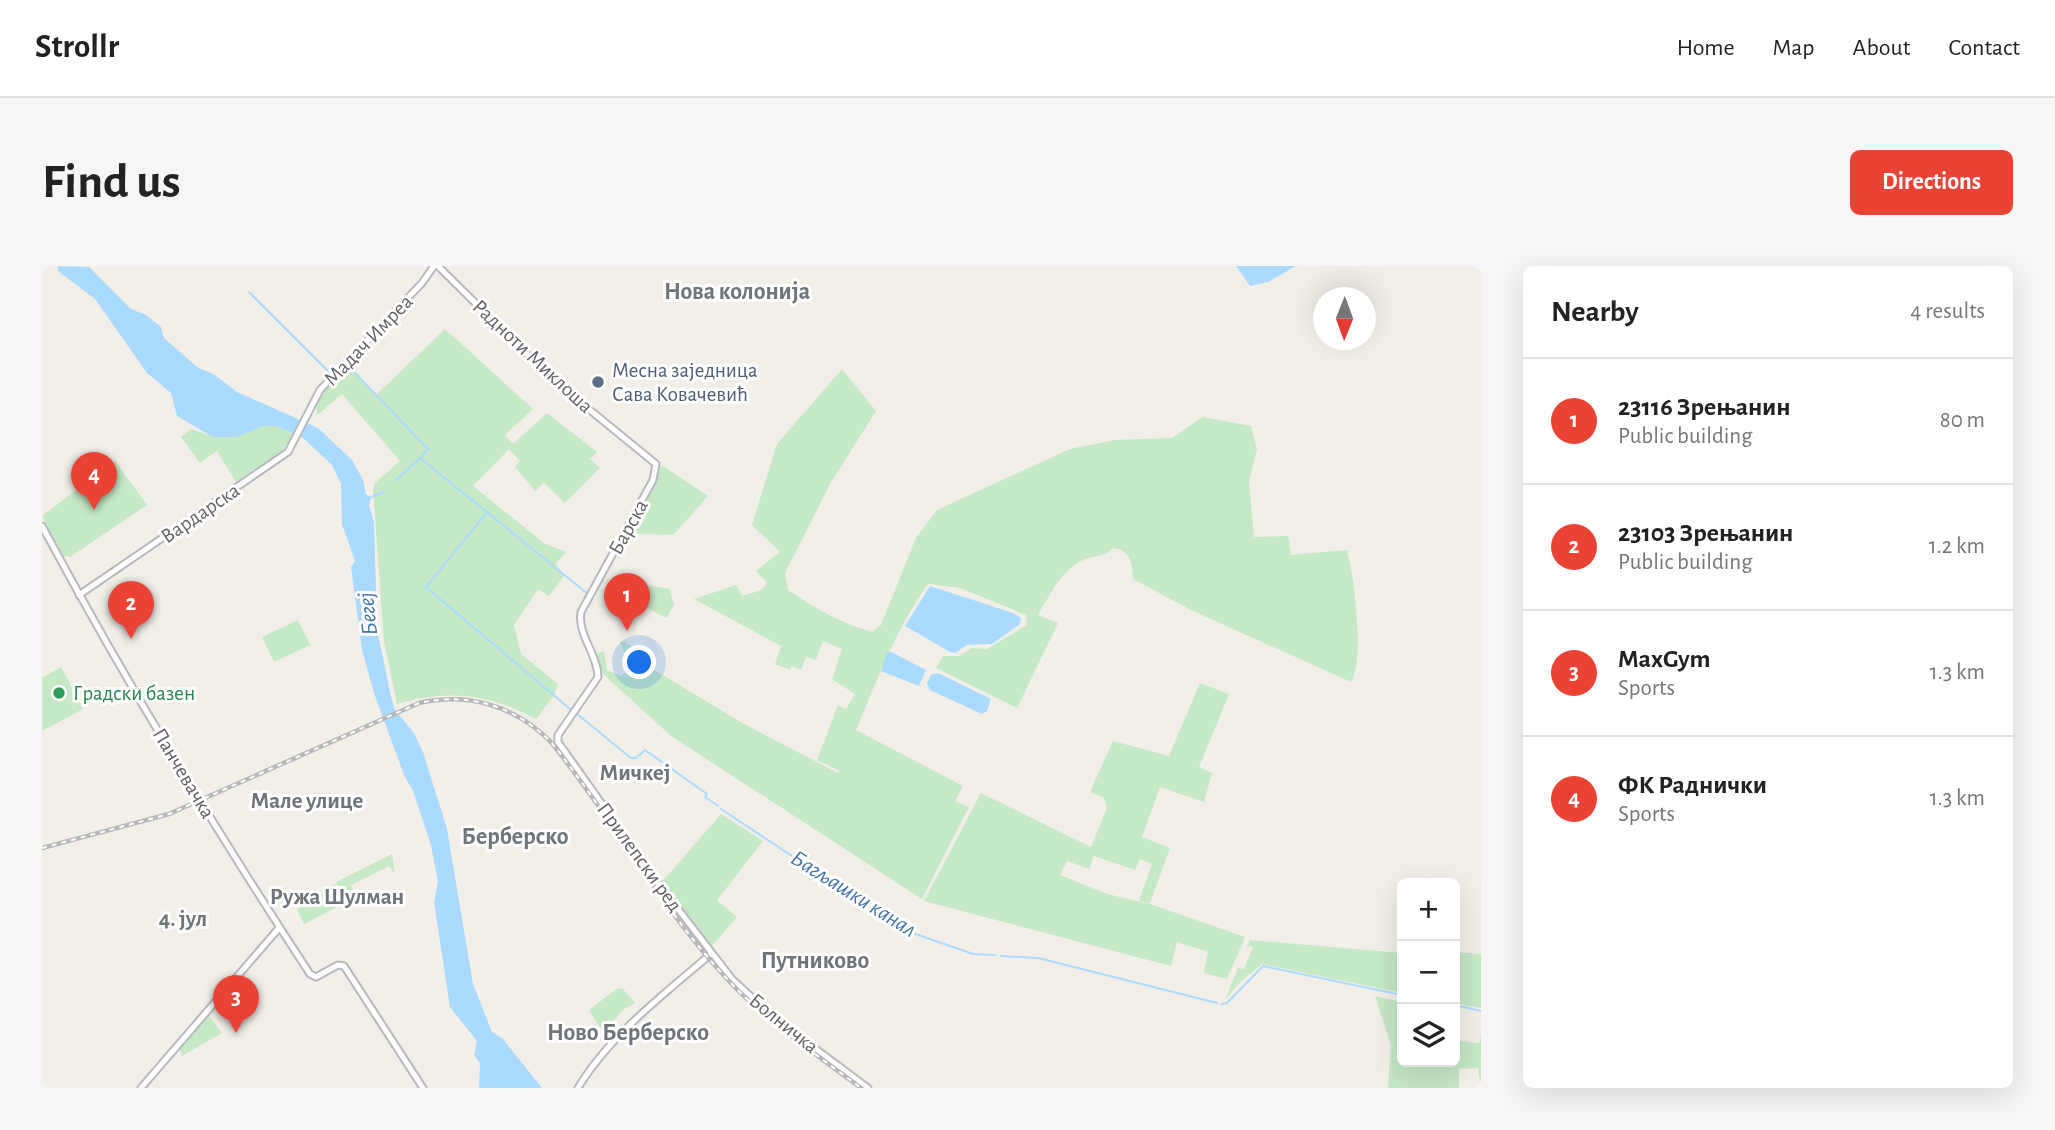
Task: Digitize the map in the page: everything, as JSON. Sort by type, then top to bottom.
[{"type":"street","name":"Мадач Имреа","points":[[306,417],[320,390],[438,267]]},
{"type":"street","name":"Радноти Миклоша","points":[[438,267],[552,379],[651,457],[657,467]]},
{"type":"street","name":"Вардарска","points":[[79,595],[288,452],[306,417]]},
{"type":"street","name":"Барска","points":[[563,727],[598,677],[582,624],[582,611],[653,480],[657,467]]},
{"type":"street","name":"Панчевачка","points":[[42,526],[79,595],[279,928],[314,977],[341,964],[423,1088]]},
{"type":"street","name":"Прилепски ред","points":[[563,727],[557,736],[559,744],[710,952]]},
{"type":"street","points":[[141,1088],[279,928]]},
{"type":"street","points":[[578,1088],[589,1072],[637,1020],[710,952]]},
{"type":"street","name":"Болничка","points":[[710,952],[754,1001],[868,1088]]},
{"type":"green space","points":[[445,329],[533,409],[505,435],[513,444],[547,413],[597,452],[590,459],[600,468],[565,503],[544,483],[535,491],[515,467],[520,461],[509,449],[473,486],[544,543],[566,552],[556,564],[564,576],[549,596],[538,589],[514,625],[521,654],[558,684],[553,697],[536,719],[501,704],[468,696],[434,696],[397,704],[384,641],[373,490],[375,483],[400,461],[342,394],[317,415],[318,400],[322,394],[331,383],[350,369],[376,395]]},
{"type":"green space","points":[[842,369],[876,411],[830,484],[785,573],[788,590],[808,603],[838,620],[872,632],[881,625],[916,538],[937,510],[1070,449],[1115,440],[1172,438],[1203,417],[1251,426],[1257,449],[1249,482],[1254,537],[1288,536],[1291,555],[1347,550],[1353,579],[1358,638],[1355,671],[1351,682],[1193,611],[1133,579],[1127,554],[1113,548],[1075,564],[1052,591],[1038,615],[1058,623],[1017,708],[936,668],[943,656],[959,656],[972,648],[987,649],[1027,625],[1026,615],[960,588],[928,584],[897,637],[856,730],[963,786],[955,801],[969,807],[922,899],[671,736],[602,673],[596,654],[604,651],[607,670],[621,676],[627,672],[630,665],[620,642],[623,641],[645,654],[641,662],[744,724],[838,773],[840,771],[817,760],[838,705],[846,709],[855,694],[832,679],[842,649],[823,641],[816,660],[806,657],[801,670],[792,666],[790,670],[775,664],[781,646],[694,599],[736,585],[742,596],[762,590],[767,582],[756,571],[780,552],[752,525],[777,444]]},
{"type":"green space","points":[[263,426],[277,426],[294,434],[282,451],[236,482],[217,451],[200,463],[181,437],[191,429],[227,436],[243,434]]},
{"type":"green space","points":[[115,461],[147,505],[70,557],[63,556],[42,516]]},
{"type":"green space","points":[[663,466],[708,496],[673,535],[626,533],[658,468]]},
{"type":"green space","points":[[611,579],[670,589],[674,605],[666,618],[610,587]]},
{"type":"green space","points":[[298,620],[310,645],[274,662],[262,637]]},
{"type":"green space","name":"Градски базен","points":[[61,667],[83,709],[42,731],[42,678]]},
{"type":"green space","points":[[1200,683],[1229,694],[1199,767],[1212,773],[1204,802],[1160,787],[1142,837],[1170,848],[1150,903],[1139,901],[1152,864],[1140,859],[1135,870],[1094,856],[1089,869],[1067,861],[1060,875],[1107,894],[1150,904],[1245,937],[1227,979],[1204,973],[1208,952],[1177,942],[1171,966],[924,901],[981,793],[1091,847],[1107,808],[1104,798],[1090,792],[1113,741],[1169,756]]},
{"type":"green space","points":[[721,814],[763,841],[717,900],[737,917],[710,948],[662,882]]},
{"type":"green space","points":[[392,854],[395,874],[389,866],[351,885],[356,896],[346,901],[336,882]]},
{"type":"green space","points":[[335,884],[345,903],[304,924],[297,909]]},
{"type":"green space","points":[[1250,940],[1397,953],[1397,992],[1262,964],[1241,981],[1225,1000],[1238,968],[1244,969],[1253,947],[1247,946]]},
{"type":"green space","points":[[1460,952],[1481,954],[1481,1008],[1460,1004]]},
{"type":"green space","points":[[618,988],[623,989],[635,1003],[624,1009],[603,1032],[589,1010]]},
{"type":"green space","points":[[1375,996],[1397,1001],[1397,1067],[1460,1067],[1460,1041],[1479,1043],[1481,1037],[1481,1088],[1478,1068],[1459,1069],[1459,1088],[1388,1088],[1391,1045]]},
{"type":"green space","points":[[207,1013],[222,1033],[182,1056],[179,1047]]},
{"type":"water","name":"Бегеј","points":[[58,266],[89,267],[131,309],[146,315],[161,327],[164,338],[197,367],[215,375],[237,392],[318,428],[352,460],[363,480],[366,494],[371,498],[369,506],[374,522],[377,629],[391,697],[395,710],[414,733],[423,752],[447,829],[473,984],[492,1032],[502,1038],[542,1088],[479,1088],[480,1063],[474,1055],[477,1041],[450,1007],[434,902],[438,882],[431,845],[413,791],[404,775],[374,693],[362,650],[351,567],[355,561],[342,524],[341,484],[332,465],[303,438],[277,426],[263,426],[237,437],[213,437],[177,416],[171,393],[147,373],[95,299],[58,271]]},
{"type":"water","points":[[1236,266],[1296,266],[1268,282],[1250,286]]},
{"type":"water","points":[[930,586],[1013,613],[1021,618],[1020,624],[992,644],[967,645],[955,653],[950,652],[905,626]]},
{"type":"water","points":[[891,652],[926,670],[919,686],[881,671],[887,653]]},
{"type":"water","points":[[938,673],[991,699],[987,711],[982,714],[930,690],[927,683],[931,675]]},
{"type":"waterway","points":[[249,292],[328,371]]},
{"type":"waterway","points":[[335,378],[348,370],[355,373],[428,449],[421,457]]},
{"type":"waterway","name":"Багљашки канал","points":[[396,480],[420,458],[588,594]]},
{"type":"waterway","points":[[369,498],[384,492]]},
{"type":"waterway","name":"Багљашки канал","points":[[487,512],[426,587],[570,709]]},
{"type":"waterway","name":"Багљашки канал","points":[[577,714],[631,758],[636,758],[645,750],[707,794],[705,797],[718,806]]},
{"type":"waterway","name":"Багљашки канал","points":[[721,809],[904,930],[973,954],[995,955]]},
{"type":"waterway","name":"Багљашки канал","points":[[1001,956],[1038,958],[1217,1003]]},
{"type":"waterway","name":"Багљашки канал","points":[[1222,1004],[1227,1003],[1263,966],[1397,994]]},
{"type":"waterway","name":"Багљашки канал","points":[[1460,1006],[1481,1011]]},
{"type":"railway","points":[[42,848],[169,814],[419,703],[456,699],[490,705],[522,719],[551,742],[681,924],[729,981],[776,1024],[861,1088]]},
{"type":"place","name":"Месна заједница Сава Ковачевић","points":[[598,382]]},
{"type":"place","name":"ФК Раднички","points":[[94,510]]},
{"type":"place","name":"23116 Зрењанин","points":[[627,631]]},
{"type":"place","name":"23103 Зрењанин","points":[[131,639]]},
{"type":"place","name":"Градски базен","points":[[59,693]]},
{"type":"place","name":"MaxGym","points":[[236,1033]]},
{"type":"district","name":"Нова колонија","points":[[737,291]]},
{"type":"district","name":"Мичкеј","points":[[635,772]]},
{"type":"district","name":"Мале улице","points":[[307,800]]},
{"type":"district","name":"Берберско","points":[[515,836]]},
{"type":"district","name":"Ружа Шулман","points":[[337,896]]},
{"type":"district","name":"4. јул","points":[[183,918]]},
{"type":"district","name":"Путниково","points":[[815,960]]},
{"type":"district","name":"Ново Берберско","points":[[628,1032]]}]
